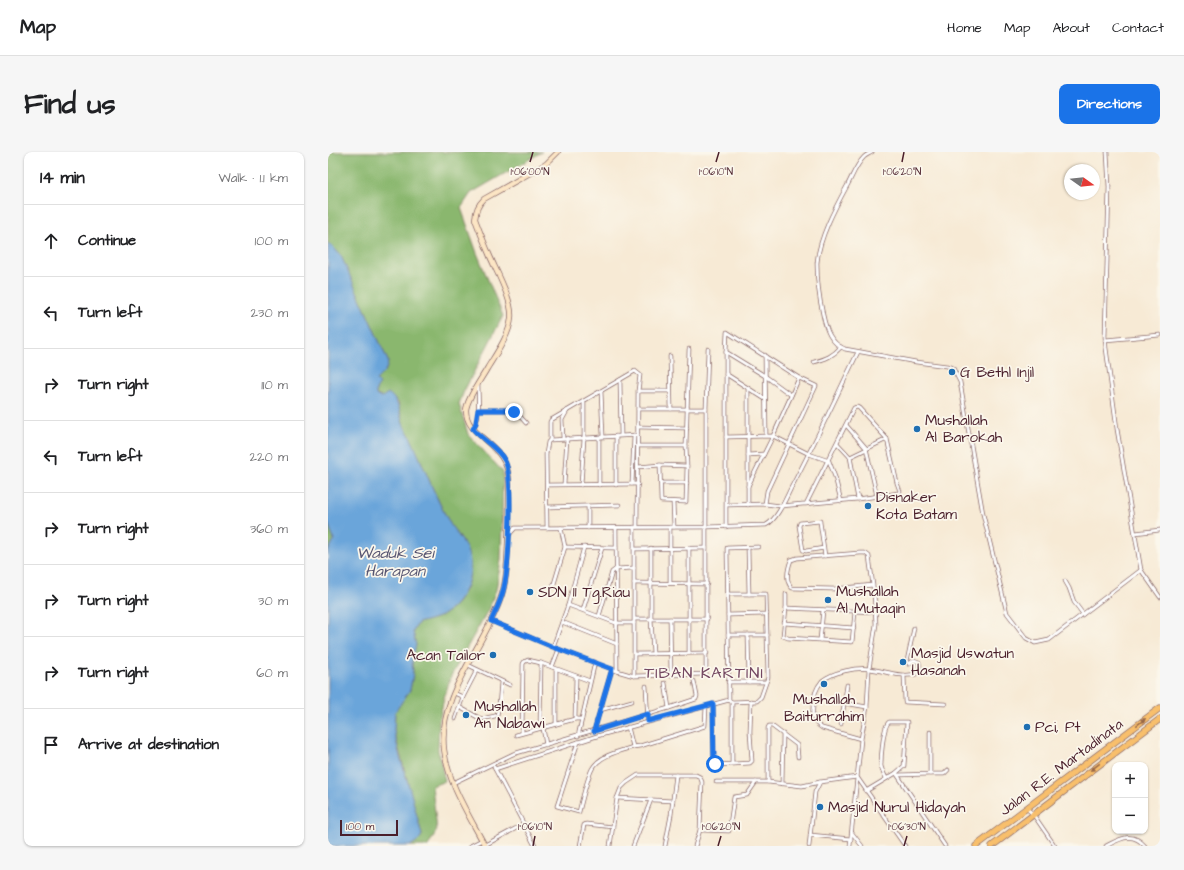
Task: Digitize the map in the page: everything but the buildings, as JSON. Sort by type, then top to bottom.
[{"type":"highway","name":"Jalan R.E. Martadinata","points":[[976,846],[1160,708]]},
{"type":"highway","name":"Jalan R.E. Martadinata","points":[[992,846],[1032,814],[1160,719]]},
{"type":"main road","points":[[484,846],[453,783],[445,755],[443,729],[447,709],[454,693],[491,621],[500,600],[504,585],[508,536],[509,479],[506,463],[498,451],[473,429],[466,410],[471,397],[501,344],[512,317],[511,308],[505,291],[475,219],[477,208],[484,199],[546,164],[558,152]]},
{"type":"street","points":[[872,152],[864,157],[838,202],[824,237],[818,262],[818,289],[826,330],[834,342],[841,347],[858,352],[953,368],[960,382],[983,514],[1007,614],[1026,638],[1035,643],[1049,640],[1141,570]]},
{"type":"street","points":[[1107,152],[1108,188],[1105,340],[1117,429],[1141,570],[1160,597]]},
{"type":"street","points":[[726,527],[727,332],[799,378],[816,386],[767,491],[765,504]]},
{"type":"street","points":[[1105,340],[1160,335]]},
{"type":"street","points":[[814,362],[829,357],[836,353],[841,347]]},
{"type":"street","points":[[660,465],[661,501],[686,502],[689,349]]},
{"type":"street","points":[[491,621],[553,647],[634,676],[706,674],[706,409],[708,349]]},
{"type":"street","points":[[726,352],[765,376],[791,395]]},
{"type":"street","points":[[508,536],[515,528],[766,526],[773,520],[809,454],[858,352]]},
{"type":"street","points":[[765,355],[766,435]]},
{"type":"street","points":[[670,356],[671,409]]},
{"type":"street","points":[[548,528],[547,447],[550,440],[549,424],[551,420],[633,372],[637,372],[640,375],[638,391],[638,427],[632,484]]},
{"type":"street","points":[[726,374],[765,399]]},
{"type":"street","points":[[748,486],[773,436],[799,378]]},
{"type":"street","points":[[620,380],[621,436]]},
{"type":"street","points":[[473,429],[476,423],[478,410],[478,384]]},
{"type":"street","points":[[748,388],[748,505]]},
{"type":"street","points":[[599,485],[602,391]]},
{"type":"street","points":[[638,391],[670,391]]},
{"type":"street","points":[[581,485],[584,438],[584,402]]},
{"type":"street","points":[[727,505],[765,504],[781,506],[806,504],[841,501],[899,493],[900,491],[887,439],[857,407],[854,408],[806,504]]},
{"type":"street","points":[[638,410],[706,409]]},
{"type":"street","points":[[478,410],[511,410],[517,413],[526,423]]},
{"type":"street","points":[[564,484],[565,438],[562,420],[568,410]]},
{"type":"street","points":[[846,424],[866,448],[877,496]]},
{"type":"street","points":[[638,427],[687,428]]},
{"type":"street","points":[[550,440],[636,435]]},
{"type":"street","points":[[634,676],[634,549],[638,484],[638,446],[636,435]]},
{"type":"street","points":[[616,436],[616,485]]},
{"type":"street","points":[[726,437],[773,436],[809,454],[829,460]]},
{"type":"street","points":[[850,456],[887,439]]},
{"type":"street","points":[[837,443],[850,456],[858,499]]},
{"type":"street","points":[[638,446],[686,446]]},
{"type":"street","points":[[748,455],[764,454]]},
{"type":"street","points":[[829,460],[841,501]]},
{"type":"street","points":[[638,467],[660,465],[687,466]]},
{"type":"street","points":[[661,483],[687,483]]},
{"type":"street","points":[[547,485],[638,484]]},
{"type":"street","points":[[673,502],[674,527]]},
{"type":"street","points":[[547,507],[619,505]]},
{"type":"street","points":[[588,506],[588,528]]},
{"type":"street","points":[[509,519],[515,528]]},
{"type":"street","points":[[824,548],[806,551],[802,549],[798,526],[800,523],[820,521],[824,548],[825,556]]},
{"type":"street","points":[[670,527],[670,583]]},
{"type":"street","points":[[553,587],[565,547],[561,528]]},
{"type":"street","points":[[616,528],[617,671]]},
{"type":"street","points":[[1135,533],[1160,530]]},
{"type":"street","points":[[565,547],[616,548]]},
{"type":"street","points":[[553,647],[568,605],[584,547]]},
{"type":"street","points":[[732,763],[728,682],[727,548],[758,547]]},
{"type":"street","points":[[583,610],[602,548]]},
{"type":"street","points":[[652,548],[651,618],[653,654]]},
{"type":"street","points":[[689,548],[689,653]]},
{"type":"street","points":[[634,549],[706,548]]},
{"type":"street","points":[[748,548],[749,594]]},
{"type":"street","points":[[850,846],[861,739],[867,707],[869,669],[876,624],[873,585],[869,556],[865,553],[791,560],[788,577],[789,585],[792,588],[834,589],[873,585]]},
{"type":"street","points":[[599,616],[612,572],[616,569],[634,568]]},
{"type":"street","points":[[1065,581],[1074,602],[1083,614]]},
{"type":"street","points":[[634,583],[706,584]]},
{"type":"street","points":[[495,769],[648,721],[713,704],[730,701],[759,700],[768,677],[766,594],[727,594]]},
{"type":"street","points":[[786,594],[783,636],[785,637],[852,642],[855,612]]},
{"type":"street","points":[[568,605],[616,623],[634,623]]},
{"type":"street","points":[[786,608],[875,612]]},
{"type":"street","points":[[820,640],[823,610]]},
{"type":"street","points":[[728,615],[767,614]]},
{"type":"street","points":[[635,619],[707,619]]},
{"type":"street","points":[[670,619],[671,675]]},
{"type":"street","points":[[562,622],[617,644]]},
{"type":"street","points":[[784,623],[854,628]]},
{"type":"street","points":[[861,739],[822,728],[813,720],[813,700],[819,685],[823,680],[842,672],[854,670],[869,669],[904,675],[916,674],[920,668],[919,662],[917,660],[913,660],[909,664],[907,660],[914,628]]},
{"type":"street","points":[[728,634],[767,635]]},
{"type":"street","points":[[748,635],[750,682]]},
{"type":"street","points":[[552,667],[559,649]]},
{"type":"street","points":[[635,654],[707,653]]},
{"type":"street","points":[[522,733],[523,664],[526,660],[541,663],[590,681]]},
{"type":"street","points":[[578,736],[595,662]]},
{"type":"street","points":[[541,663],[542,728],[546,745]]},
{"type":"street","points":[[468,665],[510,685]]},
{"type":"street","points":[[556,669],[556,724]]},
{"type":"street","points":[[594,731],[612,669]]},
{"type":"street","points":[[455,719],[463,697],[477,670]]},
{"type":"street","points":[[904,675],[905,702],[945,704]]},
{"type":"street","points":[[575,719],[576,676]]},
{"type":"street","points":[[453,783],[513,754],[578,736],[697,698],[694,681]]},
{"type":"street","points":[[459,706],[481,719],[495,716],[499,706],[501,682]]},
{"type":"street","points":[[728,682],[766,682]]},
{"type":"street","points":[[665,683],[668,708]]},
{"type":"street","points":[[841,724],[847,685]]},
{"type":"street","points":[[646,686],[648,721]]},
{"type":"street","points":[[454,693],[463,697]]},
{"type":"street","points":[[600,710],[632,701]]},
{"type":"street","points":[[713,704],[714,763],[717,765],[752,762],[751,701]]},
{"type":"street","points":[[844,703],[867,707]]},
{"type":"street","points":[[578,742],[557,806],[579,812],[592,769],[598,762],[611,754],[702,728],[705,726],[706,722],[706,706]]},
{"type":"street","points":[[516,735],[575,719],[582,719]]},
{"type":"street","points":[[886,778],[881,764],[886,725],[889,722],[907,722],[904,766],[897,774]]},
{"type":"street","points":[[768,782],[768,728],[772,726],[797,745],[798,757]]},
{"type":"street","points":[[628,727],[633,747]]},
{"type":"street","points":[[930,732],[930,774]]},
{"type":"street","points":[[782,784],[783,734]]},
{"type":"street","points":[[492,764],[535,846]]},
{"type":"street","points":[[866,791],[886,778],[897,774],[944,774],[948,770]]},
{"type":"street","points":[[897,774],[945,846]]},
{"type":"street","points":[[610,846],[617,798],[621,788],[638,775],[696,775],[700,777],[702,782],[700,830],[695,846]]},
{"type":"street","points":[[665,846],[676,775]]},
{"type":"street","points":[[716,782],[768,782],[809,786],[820,782],[857,777]]},
{"type":"street","points":[[857,777],[905,846]]},
{"type":"street","points":[[700,830],[729,831],[734,797],[747,795],[756,782]]},
{"type":"street","points":[[809,846],[815,792],[820,782]]},
{"type":"street","points":[[617,798],[673,801]]},
{"type":"street","points":[[633,846],[651,800]]},
{"type":"street","points":[[1026,808],[1055,846]]},
{"type":"street","points":[[484,846],[524,824]]},
{"type":"street","points":[[580,846],[583,829],[586,824],[613,827]]},
{"type":"street","points":[[852,833],[862,846]]},
{"type":"street","points":[[810,835],[851,839]]},
{"type":"street","points":[[1106,846],[1123,837],[1141,841],[1145,846]]},
{"type":"street","points":[[470,846],[482,840]]},
{"type":"green space","points":[[328,152],[542,152],[471,193],[461,208],[477,253],[503,316],[464,391],[459,404],[468,434],[503,472],[501,560],[496,590],[488,610],[451,676],[444,698],[439,721],[438,750],[445,781],[432,786],[437,830],[428,846],[410,846],[419,840],[422,835],[394,731],[395,712],[410,690],[413,674],[412,659],[416,645],[413,632],[418,623],[441,616],[455,605],[461,597],[469,580],[470,563],[464,544],[450,524],[432,488],[409,434],[404,428],[398,402],[376,395],[376,380],[386,370],[388,361],[341,256],[328,243]]},
{"type":"green space","points":[[328,522],[334,540],[328,552]]},
{"type":"water","name":"Waduk Sei Harapan","points":[[328,243],[341,256],[388,361],[386,369],[376,380],[380,384],[376,390],[376,395],[382,397],[388,393],[393,397],[399,407],[405,429],[409,434],[437,499],[450,524],[464,544],[470,562],[469,580],[461,597],[449,611],[441,616],[418,623],[413,632],[416,645],[412,659],[413,674],[410,690],[395,712],[394,731],[422,835],[419,840],[410,846],[328,846],[328,552],[334,540],[328,522]]},
{"type":"place","name":"G Bethl Injil","points":[[952,372]]},
{"type":"place","name":"Mushallah Al Barokah","points":[[917,429]]},
{"type":"place","name":"Disnaker Kota Batam","points":[[868,506]]},
{"type":"place","name":"SDN 11 Tg.Riau","points":[[530,592]]},
{"type":"place","name":"Mushallah Al Mutaqin","points":[[828,600]]},
{"type":"place","name":"Acan Tailor","points":[[493,655]]},
{"type":"place","name":"Masjid Uswatun Hasanah","points":[[903,662]]},
{"type":"place","name":"Mushallah Baiturrahim","points":[[824,684]]},
{"type":"place","name":"Mushallah An Nabawi","points":[[466,715]]},
{"type":"place","name":"Pci, Pt","points":[[1027,727]]},
{"type":"place","name":"Masjid Nurul Hidayah","points":[[820,807]]},
{"type":"district","name":"TIBAN KARTINI","points":[[704,672]]},
{"type":"route","points":[[514,412],[511,410],[478,410],[476,423],[473,429],[493,446],[503,457],[506,463],[509,479],[509,526],[505,579],[500,600],[491,621],[553,647],[612,669],[594,731],[648,714],[648,721],[713,704],[715,764]]}]
